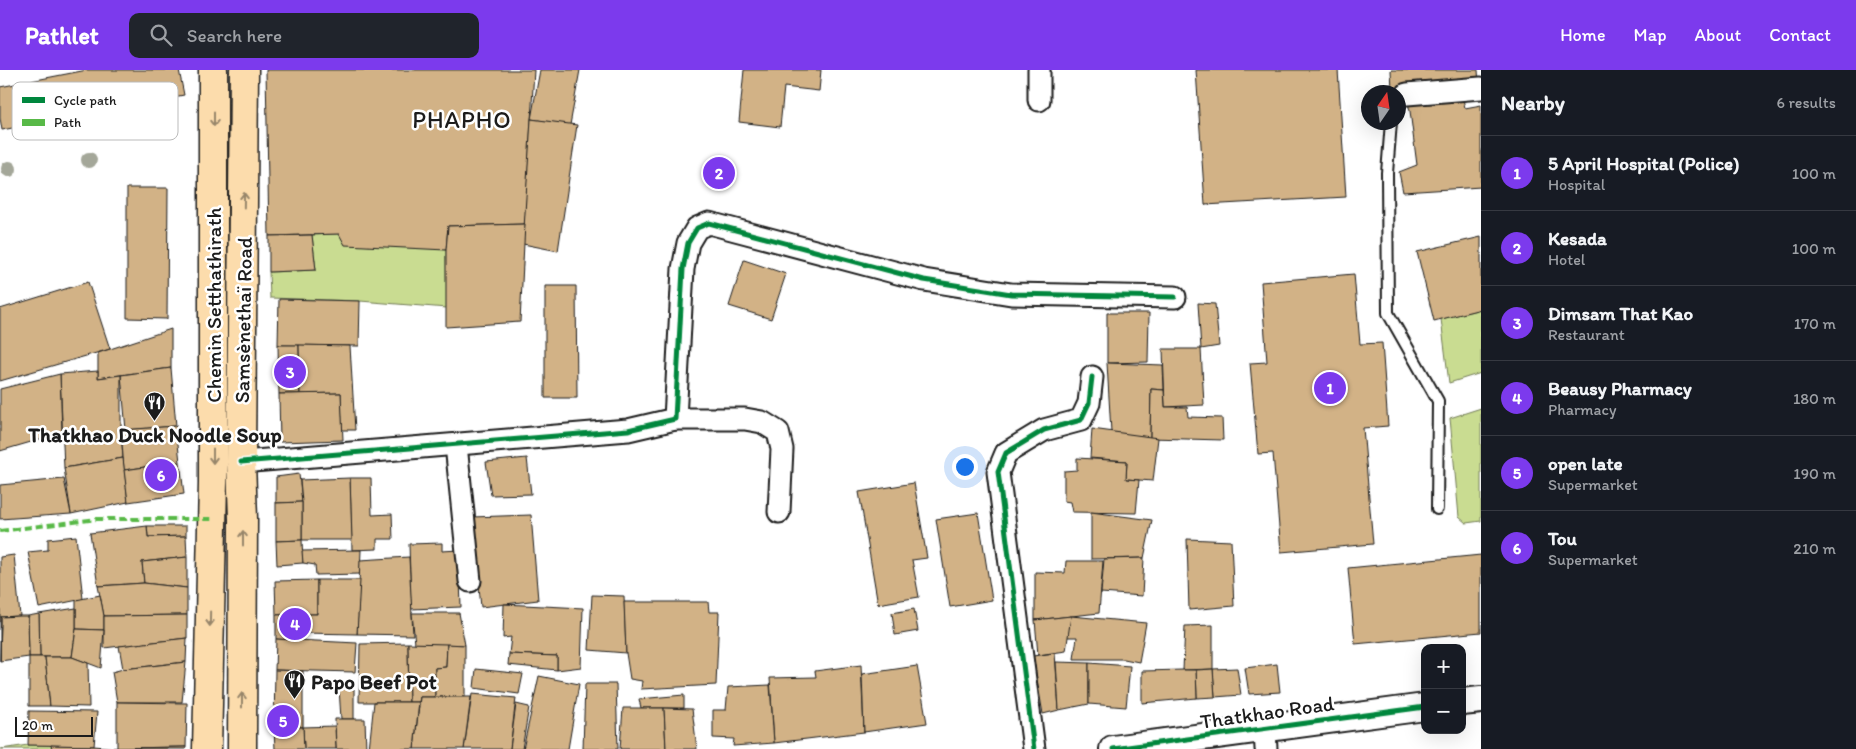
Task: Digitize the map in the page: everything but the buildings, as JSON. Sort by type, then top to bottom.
[{"type":"main road","name":"Chemin Setthathirath","points":[[207,749],[213,483],[213,70]]},
{"type":"main road","name":"Samsènethaï Road","points":[[242,749],[243,519],[241,462],[244,70]]},
{"type":"street","points":[[1039,70],[1039,100]]},
{"type":"street","points":[[1406,97],[1481,88]]},
{"type":"street","points":[[675,419],[683,269],[688,243],[697,228],[709,223],[924,280],[1011,294],[1175,297]]},
{"type":"street","points":[[1034,749],[998,472],[1006,453],[1044,430],[1081,420],[1089,403],[1092,377]]},
{"type":"street","points":[[241,462],[628,430],[675,419],[745,419],[762,422],[778,432],[782,449],[779,512]]},
{"type":"street","points":[[456,445],[470,581]]},
{"type":"street","points":[[1466,702],[1481,700]]},
{"type":"street","name":"Thatkhao Road","points":[[1113,749],[1265,739],[1421,708]]},
{"type":"lane","points":[[1390,130],[1387,174],[1388,313],[1438,401],[1437,509]]},
{"type":"green space","points":[[339,234],[446,250],[447,308],[360,301],[270,298],[269,272],[316,270],[312,235]]},
{"type":"green space","points":[[1481,309],[1481,373],[1449,383],[1441,319]]},
{"type":"green space","points":[[1481,408],[1481,521],[1466,523],[1459,517],[1450,418]]},
{"type":"green space","points":[[28,745],[51,745],[52,749],[1,749]]},
{"type":"marked path","points":[[0,531],[97,519],[212,519]]},
{"type":"cycle path","points":[[241,462],[628,430],[675,419],[683,269],[688,243],[697,228],[709,223],[924,280],[1011,294],[1175,297]]},
{"type":"cycle path","points":[[1034,749],[998,472],[1006,453],[1044,430],[1081,420],[1089,403],[1092,377]]},
{"type":"cycle path","points":[[1113,749],[1421,708]]},
{"type":"place","name":"Kesada","points":[[719,173]]},
{"type":"place","name":"Dimsam That Kao","points":[[290,372]]},
{"type":"place","name":"5 April Hospital (Police)","points":[[1330,388]]},
{"type":"place","name":"Thatkhao Duck Noodle Soup","points":[[155,421]]},
{"type":"place","name":"Tou","points":[[161,475]]},
{"type":"place","name":"Beausy Pharmacy","points":[[295,624]]},
{"type":"place","name":"Papo Beef Pot","points":[[295,700]]},
{"type":"place","name":"open late","points":[[283,721]]},
{"type":"district","name":"PHAPHO","points":[[462,119]]}]
